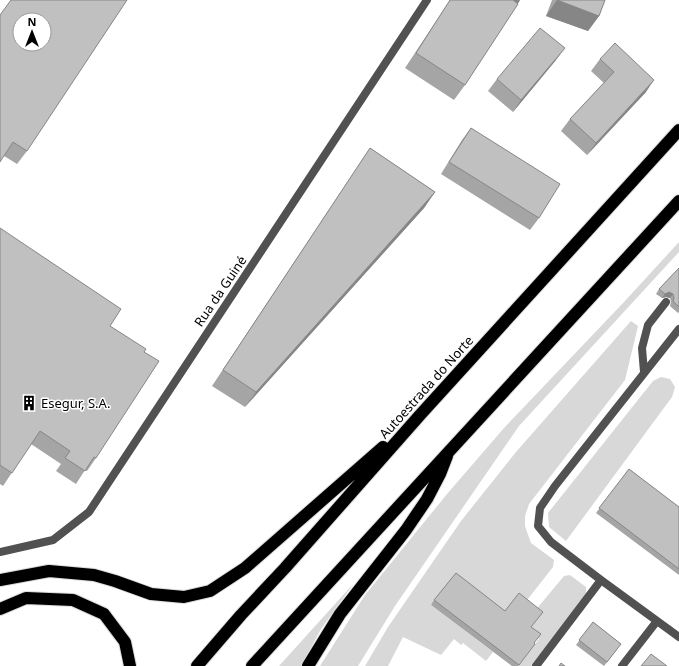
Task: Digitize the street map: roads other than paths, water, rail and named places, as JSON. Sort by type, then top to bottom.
[{"type":"highway","name":"Autoestrada do Norte","points":[[197,666],[420,415],[679,130]]},
{"type":"highway","points":[[252,666],[679,200]]},
{"type":"highway","points":[[0,580],[49,570],[94,575],[151,594],[184,597],[210,591],[245,568],[420,415]]},
{"type":"highway","points":[[308,666],[340,614],[406,530],[427,499],[440,474],[450,449]]},
{"type":"highway","points":[[0,609],[26,598],[72,600],[104,614],[125,642],[130,666]]},
{"type":"street","name":"Rua da Guiné","points":[[0,552],[53,540],[89,512],[427,0]]},
{"type":"street","points":[[644,372],[642,348],[648,325],[666,302]]},
{"type":"street","points":[[679,329],[555,486],[540,508],[538,526],[551,542],[679,637]]},
{"type":"street","points":[[536,666],[601,580]]},
{"type":"street","points":[[622,666],[657,621]]},
{"type":"place","name":"Esegur, S.A.","points":[[29,403]]}]
